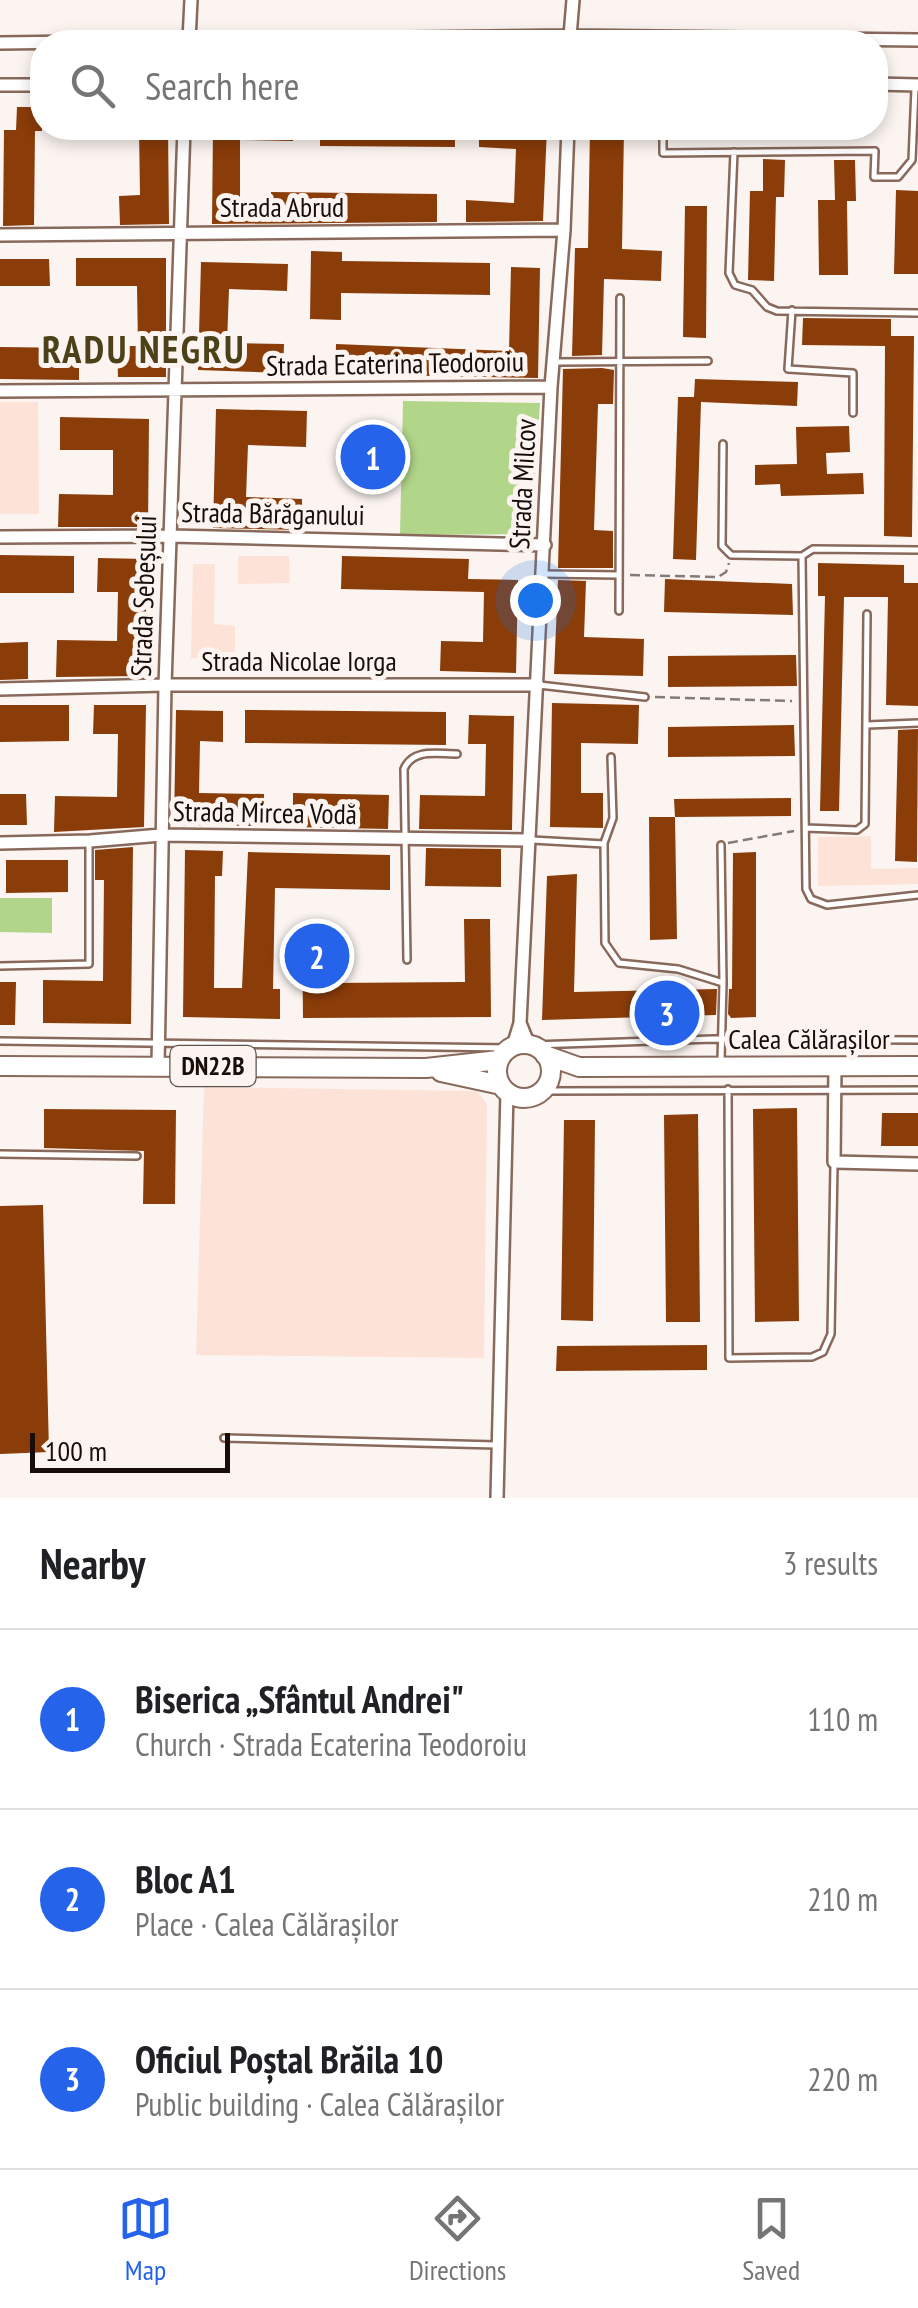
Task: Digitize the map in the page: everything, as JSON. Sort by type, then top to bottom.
[{"type":"main road","name":"Calea Călărașilor","points":[[0,1066],[426,1068],[522,1050],[580,1067],[918,1066]]},
{"type":"main road","points":[[504,1089],[497,1068],[522,1050],[550,1070],[544,1088]]},
{"type":"main road","name":"Calea Călărașilor","points":[[544,1088],[580,1067]]},
{"type":"main road","name":"Calea Călărașilor","points":[[426,1068],[504,1089]]},
{"type":"main road","name":"DN22B","points":[[504,1089],[521,1098],[544,1088]]},
{"type":"street","points":[[190,30],[191,0]]},
{"type":"street","points":[[570,30],[573,0]]},
{"type":"street","points":[[888,40],[918,40]]},
{"type":"street","points":[[0,43],[30,43]]},
{"type":"street","points":[[888,84],[917,85]]},
{"type":"street","points":[[0,86],[30,86]]},
{"type":"street","name":"Strada Sebeșului","points":[[158,1066],[164,685],[184,140]]},
{"type":"street","name":"Strada Milcov","points":[[522,1050],[529,840],[568,140]]},
{"type":"street","name":"Strada Abrud","points":[[0,234],[564,230]]},
{"type":"street","name":"Strada Ecaterina Teodoroiu","points":[[0,391],[552,387]]},
{"type":"street","name":"Strada Bărăganului","points":[[0,537],[170,536],[544,545]]},
{"type":"street","name":"Strada Nicolae Iorga","points":[[0,689],[538,685]]},
{"type":"street","name":"Strada Mircea Vodă","points":[[0,842],[90,842],[161,835],[529,840]]},
{"type":"street","points":[[836,1065],[834,1162],[918,1164]]},
{"type":"street","points":[[498,1498],[504,1089]]},
{"type":"lane","points":[[663,140],[662,153],[875,151],[874,177],[898,177],[912,160],[917,85]]},
{"type":"lane","points":[[734,152],[735,286],[752,290],[777,312],[918,312]]},
{"type":"lane","points":[[620,298],[620,610]]},
{"type":"lane","points":[[792,310],[788,370],[853,373],[853,413]]},
{"type":"lane","points":[[553,362],[708,361]]},
{"type":"lane","points":[[723,444],[722,546],[731,555],[802,556],[813,549],[918,550]]},
{"type":"lane","points":[[802,556],[806,890],[817,903],[918,895]]},
{"type":"lane","points":[[543,574],[618,575]]},
{"type":"lane","points":[[805,828],[857,830],[865,824],[867,614]]},
{"type":"lane","points":[[538,685],[645,697]]},
{"type":"lane","points":[[867,725],[918,723]]},
{"type":"lane","points":[[406,960],[404,769],[408,759],[415,755],[457,754]]},
{"type":"lane","points":[[611,758],[613,818],[604,844],[606,943],[610,953],[619,963],[678,969],[722,984]]},
{"type":"lane","points":[[529,840],[604,844]]},
{"type":"lane","points":[[0,966],[89,964],[90,842]]},
{"type":"lane","points":[[720,1064],[721,845]]},
{"type":"lane","points":[[0,1041],[522,1050],[722,1038],[918,1040]]},
{"type":"lane","points":[[544,1088],[918,1090]]},
{"type":"lane","points":[[728,1089],[729,1358],[812,1357],[823,1352],[831,1334],[834,1162]]},
{"type":"lane","points":[[0,1154],[136,1156]]},
{"type":"lane","points":[[224,1438],[498,1445]]},
{"type":"path","points":[[618,575],[718,576],[726,572],[731,555]]},
{"type":"path","points":[[645,697],[804,701]]},
{"type":"path","points":[[721,845],[805,828]]},
{"type":"shaded area","points":[[0,402],[38,402],[39,514],[0,514]]},
{"type":"shaded area","points":[[238,556],[289,556],[290,583],[238,584]]},
{"type":"shaded area","points":[[193,564],[215,564],[214,624],[235,626],[235,659],[191,658]]},
{"type":"shaded area","points":[[871,836],[871,869],[918,868],[918,884],[818,886],[818,837]]},
{"type":"shaded area","points":[[204,1087],[477,1091],[487,1104],[484,1358],[196,1355]]},
{"type":"green space","points":[[403,401],[540,403],[531,534],[400,535]]},
{"type":"green space","points":[[0,898],[52,898],[52,933],[0,932]]},
{"type":"building","points":[[17,107],[30,107],[30,140],[35,140],[34,225],[3,226],[4,130],[16,130]]},
{"type":"building","points":[[139,140],[168,140],[169,224],[120,225],[119,196],[140,195]]},
{"type":"building","points":[[213,140],[240,140],[240,201],[271,202],[271,192],[437,194],[437,222],[212,224]]},
{"type":"building","points":[[320,140],[455,140],[455,147],[320,146]]},
{"type":"building","points":[[479,140],[546,140],[543,221],[466,222],[466,200],[514,203],[516,149],[479,147]]},
{"type":"building","points":[[590,140],[624,140],[622,249],[662,251],[661,281],[604,279],[602,355],[572,356],[575,248],[588,248]]},
{"type":"building","points":[[763,159],[785,160],[784,197],[776,197],[774,281],[748,280],[750,191],[763,191]]},
{"type":"building","points":[[834,160],[855,160],[856,201],[847,201],[848,275],[819,275],[818,200],[835,200]]},
{"type":"building","points":[[896,190],[918,191],[918,274],[894,274]]},
{"type":"building","points":[[685,206],[707,206],[706,338],[683,337]]},
{"type":"building","points":[[311,251],[342,252],[342,261],[490,263],[490,295],[341,293],[341,320],[310,319]]},
{"type":"building","points":[[76,258],[166,258],[166,377],[118,377],[117,346],[138,346],[137,286],[76,286]]},
{"type":"building","points":[[0,259],[49,259],[50,286],[0,286]]},
{"type":"building","points":[[201,262],[288,264],[287,291],[229,289],[227,343],[284,344],[283,373],[198,370]]},
{"type":"building","points":[[511,267],[540,268],[538,378],[335,374],[336,344],[509,351]]},
{"type":"building","points":[[803,318],[891,319],[891,336],[914,336],[912,537],[884,536],[885,346],[802,345]]},
{"type":"building","points":[[0,347],[79,348],[79,380],[0,379]]},
{"type":"building","points":[[563,369],[614,370],[613,404],[598,404],[594,530],[613,531],[613,568],[558,568]]},
{"type":"building","points":[[695,379],[798,382],[797,406],[701,402],[696,560],[673,559],[678,397],[694,397]]},
{"type":"building","points":[[216,409],[307,411],[306,447],[248,445],[246,497],[302,499],[302,530],[213,528]]},
{"type":"building","points":[[60,417],[149,419],[148,527],[58,527],[59,494],[113,495],[113,450],[60,450]]},
{"type":"building","points":[[849,426],[850,452],[826,453],[827,474],[863,473],[864,494],[781,496],[780,484],[755,485],[755,465],[797,464],[796,427]]},
{"type":"building","points":[[362,437],[385,438],[385,450],[379,450],[388,471],[375,491],[364,486],[357,470],[368,450],[361,449]]},
{"type":"building","points":[[0,555],[74,556],[74,593],[0,593]]},
{"type":"building","points":[[342,556],[469,559],[468,579],[518,580],[516,673],[440,671],[441,641],[483,642],[484,592],[341,589]]},
{"type":"building","points":[[98,558],[147,559],[145,676],[56,677],[57,640],[117,641],[118,592],[97,592]]},
{"type":"building","points":[[818,563],[904,565],[904,583],[918,583],[918,706],[886,705],[888,597],[844,597],[839,811],[820,811],[825,596],[818,596]]},
{"type":"building","points":[[665,579],[792,584],[793,615],[664,612]]},
{"type":"building","points":[[558,580],[586,581],[584,637],[644,639],[643,676],[554,674]]},
{"type":"building","points":[[28,642],[28,679],[0,680],[0,643]]},
{"type":"building","points":[[796,655],[797,686],[668,687],[668,656]]},
{"type":"building","points":[[552,703],[639,705],[638,744],[581,743],[581,793],[603,793],[603,828],[550,827]]},
{"type":"building","points":[[0,705],[69,705],[69,741],[0,742]]},
{"type":"building","points":[[94,705],[146,705],[144,827],[54,832],[55,796],[117,797],[118,734],[93,734]]},
{"type":"building","points":[[176,710],[223,711],[223,742],[200,741],[199,793],[264,794],[264,826],[174,825]]},
{"type":"building","points":[[245,710],[446,712],[446,745],[245,743]]},
{"type":"building","points":[[469,715],[514,716],[512,830],[419,829],[420,795],[485,796],[486,744],[468,744]]},
{"type":"building","points":[[794,725],[795,756],[668,757],[668,727]]},
{"type":"building","points":[[918,729],[917,862],[895,861],[898,730]]},
{"type":"building","points":[[293,793],[389,795],[388,829],[293,827]]},
{"type":"building","points":[[0,794],[26,794],[27,825],[0,825]]},
{"type":"building","points":[[791,798],[791,816],[675,817],[674,799]]},
{"type":"building","points":[[649,817],[675,817],[677,939],[650,940]]},
{"type":"building","points":[[133,847],[131,1024],[43,1023],[43,980],[103,981],[104,880],[95,880],[95,850]]},
{"type":"building","points":[[426,848],[501,849],[501,887],[425,886]]},
{"type":"building","points":[[185,850],[223,851],[222,876],[215,876],[214,988],[242,988],[248,852],[390,855],[390,890],[275,888],[273,989],[280,989],[280,1019],[183,1017]]},
{"type":"building","points":[[756,852],[756,1017],[731,1018],[728,1014],[732,989],[733,853]]},
{"type":"building","points":[[6,860],[68,860],[68,892],[6,893]]},
{"type":"building","points":[[577,874],[574,992],[717,989],[716,1015],[542,1020],[547,876]]},
{"type":"building","points":[[464,919],[490,919],[491,1017],[303,1018],[302,929],[331,929],[331,983],[465,982]]},
{"type":"building","points":[[0,982],[16,982],[15,1025],[0,1025]]},
{"type":"building","points":[[797,1108],[799,1321],[755,1322],[753,1109]]},
{"type":"building","points":[[44,1109],[176,1110],[175,1204],[143,1204],[144,1151],[44,1148]]},
{"type":"building","points":[[882,1113],[918,1113],[918,1146],[881,1146]]},
{"type":"building","points":[[698,1114],[700,1322],[666,1322],[664,1115]]},
{"type":"building","points":[[564,1120],[595,1120],[593,1321],[561,1320]]},
{"type":"building","points":[[43,1205],[49,1452],[0,1454],[0,1206]]},
{"type":"building","points":[[707,1345],[707,1370],[556,1371],[557,1346]]},
{"type":"place","name":"Biserica „Sfântul Andrei\"","points":[[373,457]]},
{"type":"place","name":"Bloc A1","points":[[317,956]]},
{"type":"place","name":"Oficiul Poștal Brăila 10","points":[[667,1013]]},
{"type":"district","name":"RADU NEGRU","points":[[144,348]]}]
